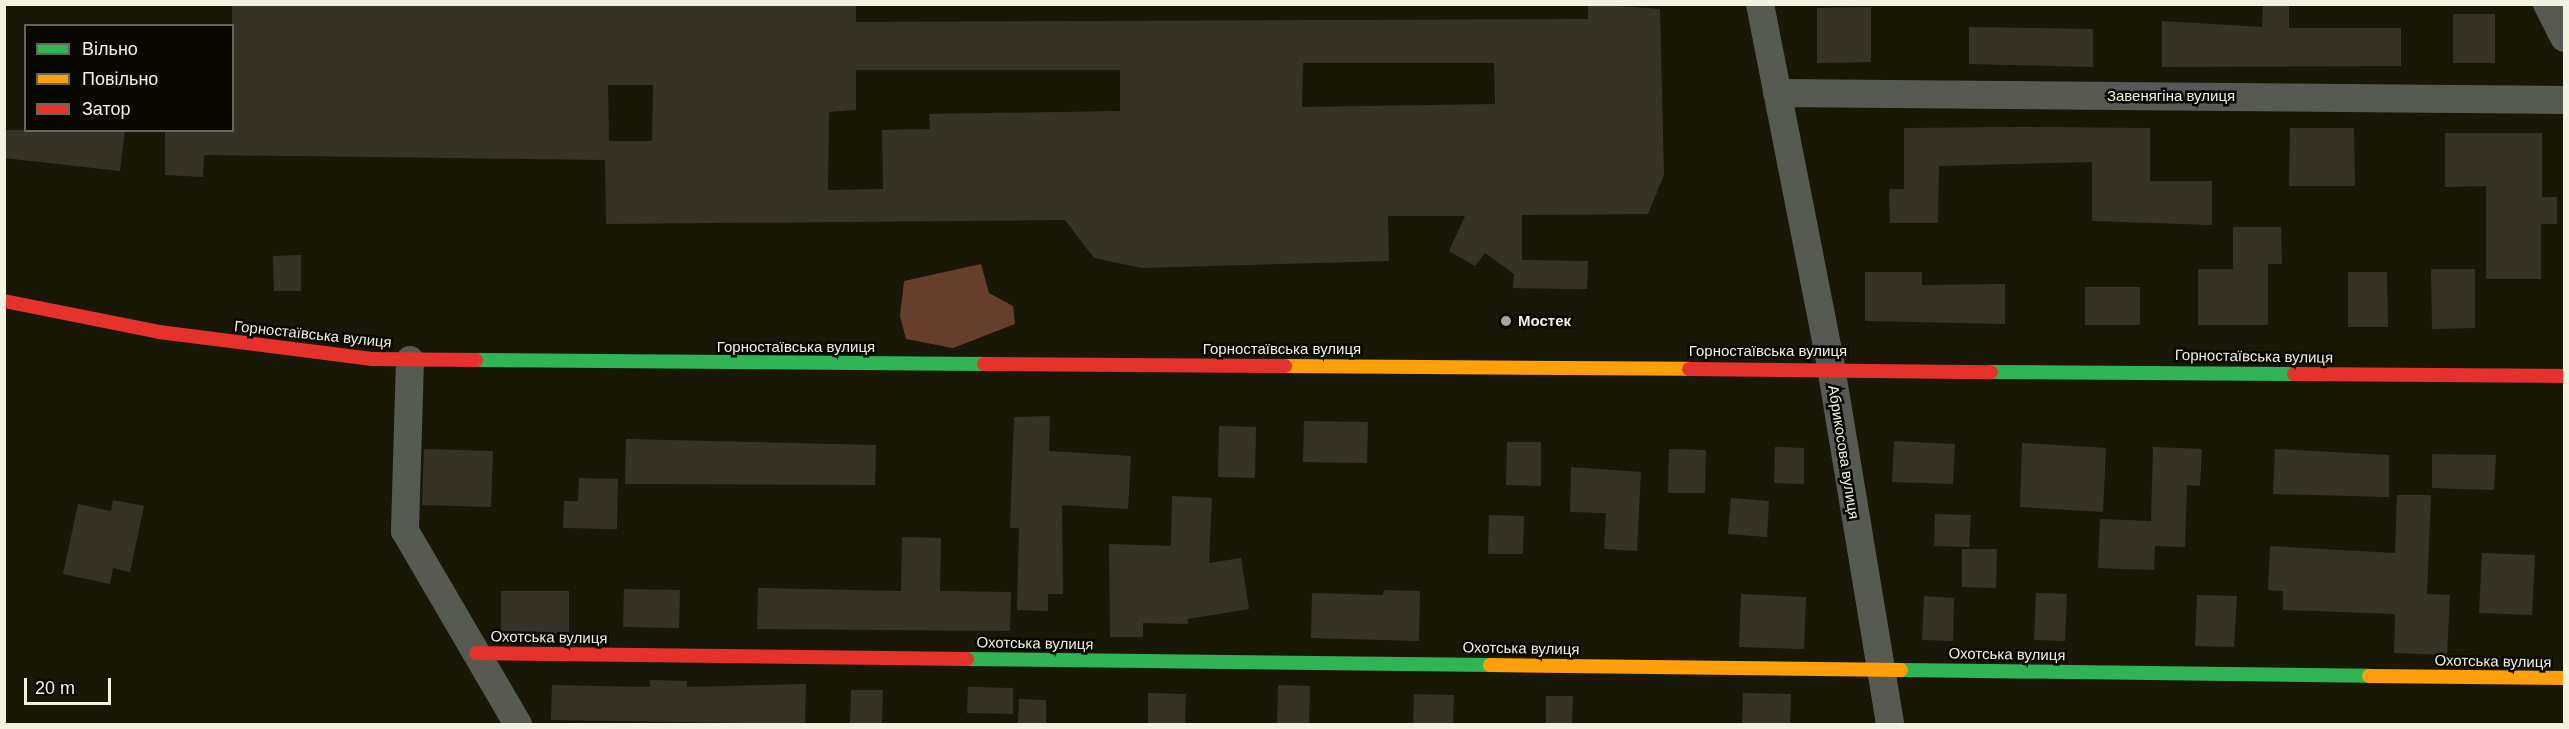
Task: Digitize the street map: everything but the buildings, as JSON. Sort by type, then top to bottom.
[{"type":"main road","name":"Горностаївська вулиця","points":[[4,301],[159,332],[410,360],[1831,367],[2565,376]]},
{"type":"main road","name":"Охотська вулиця","points":[[476,653],[2565,678]]},
{"type":"street","name":"Абрикосова вулиця","points":[[1760,4],[1831,367],[1890,724]]},
{"type":"street","points":[[2547,4],[2565,38]]},
{"type":"street","name":"Завенягіна вулиця","points":[[1777,93],[2565,100]]},
{"type":"street","points":[[410,360],[405,531],[518,724]]},
{"type":"shaded area","points":[[981,264],[989,293],[1013,306],[1015,324],[953,348],[906,339],[900,316],[904,281]]},
{"type":"traffic: fast","points":[[476,360],[984,364]]},
{"type":"traffic: fast","points":[[1991,372],[2294,374]]},
{"type":"traffic: fast","points":[[967,659],[1490,665]]},
{"type":"traffic: fast","points":[[1901,670],[2369,676]]},
{"type":"traffic: slow","points":[[1285,366],[1689,369]]},
{"type":"traffic: slow","points":[[1490,665],[1901,670]]},
{"type":"traffic: slow","points":[[2369,676],[2564,678]]},
{"type":"traffic: jam","points":[[4,301],[159,332],[372,359],[476,360]]},
{"type":"traffic: jam","points":[[984,364],[1285,366]]},
{"type":"traffic: jam","points":[[1689,369],[1991,372]]},
{"type":"traffic: jam","points":[[2294,374],[2564,376]]},
{"type":"traffic: jam","points":[[476,653],[967,659]]},
{"type":"place","name":"Мостек","points":[[1506,321]]}]
